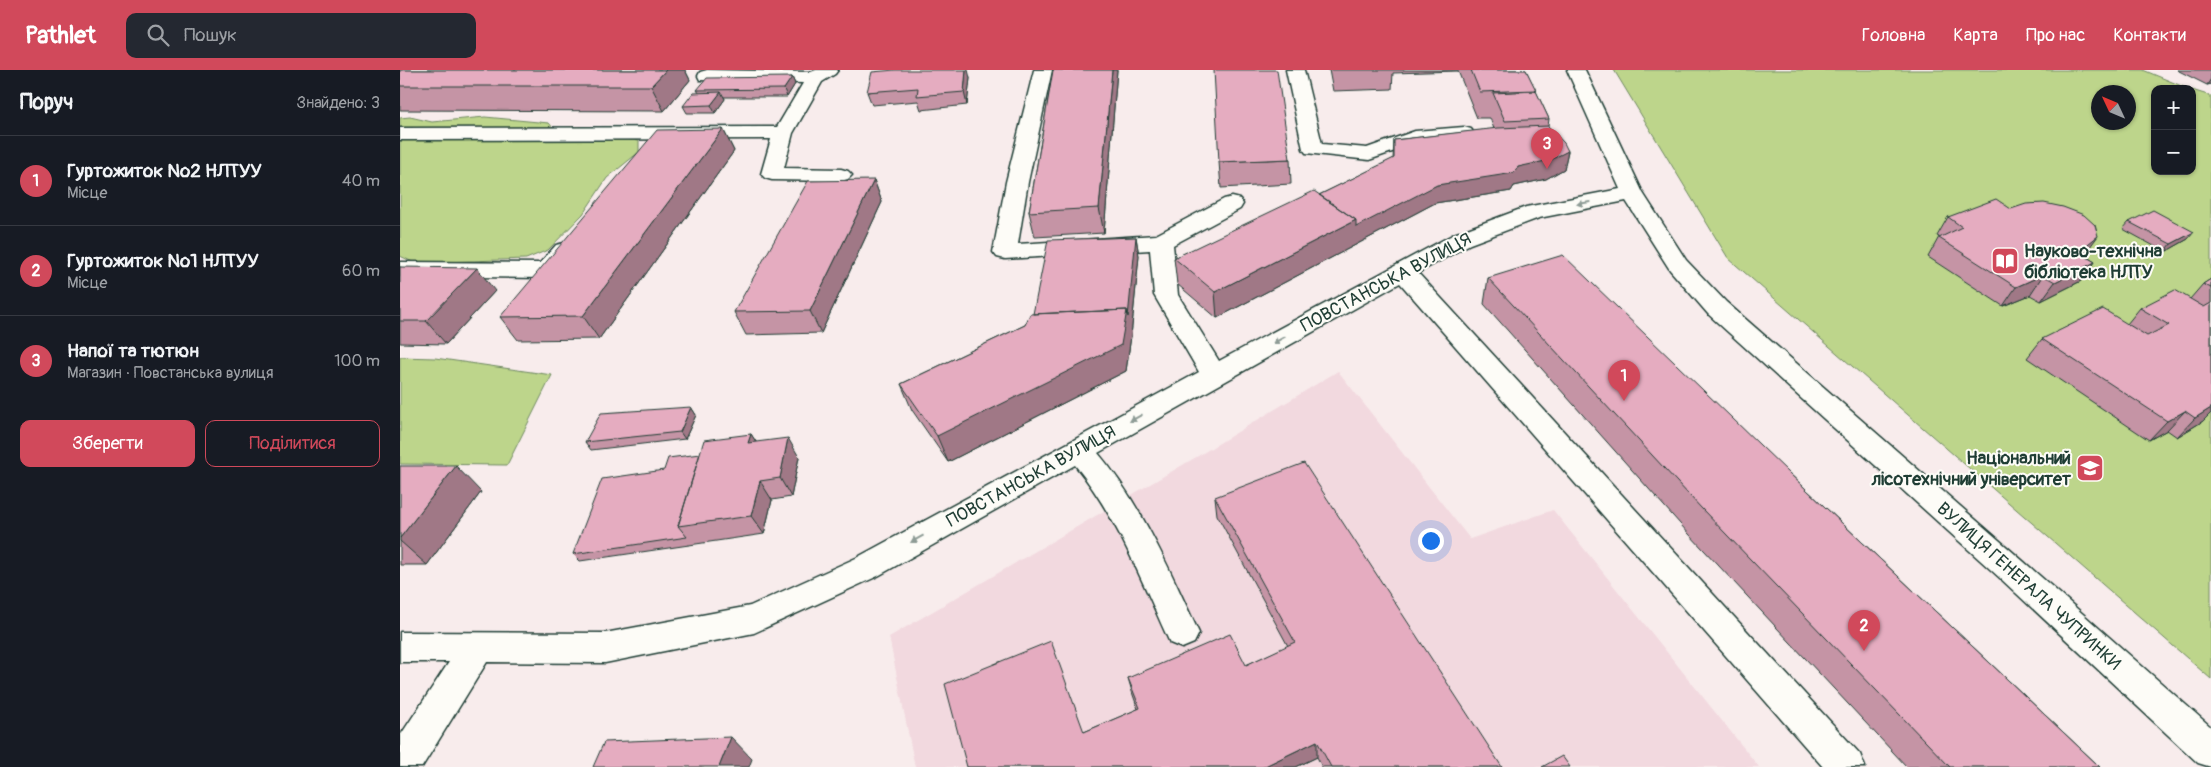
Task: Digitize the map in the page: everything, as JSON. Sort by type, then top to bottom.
[{"type":"street","points":[[1043,70],[1017,182],[1005,252],[1161,242],[1232,204]]},
{"type":"street","points":[[1295,70],[1313,150],[1369,154],[1415,137],[1464,133]]},
{"type":"street","name":"ВУЛИЦЯ ГЕНЕРАЛА ЧУПРИНКИ","points":[[1576,70],[1632,193],[1678,265],[1717,308],[2012,570],[2211,751]]},
{"type":"street","points":[[707,76],[822,74]]},
{"type":"street","points":[[822,74],[783,133],[772,174],[841,175]]},
{"type":"street","points":[[642,156],[661,133]]},
{"type":"street","points":[[400,134],[783,133]]},
{"type":"street","name":"ПОВСТАНСЬКА ВУЛИЦЯ","points":[[400,647],[605,648],[754,619],[867,566],[1462,239],[1534,212],[1599,201],[1632,193]]},
{"type":"street","points":[[400,269],[546,271],[578,233]]},
{"type":"street","points":[[1161,242],[1166,295],[1214,376]]},
{"type":"street","points":[[1403,272],[1847,767]]},
{"type":"street","points":[[1079,450],[1098,473],[1129,521],[1182,634]]},
{"type":"street","points":[[401,767],[477,648]]},
{"type":"shaded area","points":[[1338,371],[1470,539],[1553,510],[1759,767],[915,767],[889,637],[1198,456]]},
{"type":"green space","name":"Національний лісотехнічний університет","points":[[1614,70],[2143,70],[2179,85],[2151,85],[2151,175],[2196,175],[2196,91],[2211,96],[2211,679],[1728,258]]},
{"type":"green space","points":[[410,117],[432,122],[485,117],[549,123],[555,130],[639,141],[639,152],[607,178],[583,214],[548,250],[526,259],[415,263],[400,256],[400,118]]},
{"type":"green space","points":[[400,357],[435,358],[552,375],[507,465],[400,464]]},
{"type":"building","points":[[400,70],[666,70],[651,86],[400,86]]},
{"type":"building","points":[[895,70],[966,70],[964,92],[917,96],[918,88],[867,92],[872,72]]},
{"type":"building","points":[[1053,70],[1112,70],[1099,208],[1029,212]]},
{"type":"building","points":[[1214,70],[1277,70],[1290,159],[1219,162]]},
{"type":"building","points":[[1471,70],[1526,70],[1536,90],[1480,92]]},
{"type":"building","points":[[792,77],[784,89],[697,90],[707,78]]},
{"type":"building","points":[[1536,91],[1549,119],[1505,121],[1493,93]]},
{"type":"building","points":[[721,92],[711,105],[683,106],[693,93]]},
{"type":"building","points":[[1548,126],[1564,143],[1568,151],[1550,160],[1518,167],[1514,173],[1437,185],[1356,227],[1356,220],[1319,195],[1394,158],[1394,140],[1498,128]]},
{"type":"building","points":[[723,129],[583,316],[500,317],[657,130]]},
{"type":"building","points":[[874,180],[810,311],[734,312],[808,181]]},
{"type":"building","points":[[1314,191],[1356,220],[1215,292],[1174,258]]},
{"type":"building","name":"Науково-технічна бібліотека НЛТУ","points":[[1996,199],[2011,209],[2026,204],[2044,203],[2063,207],[2084,215],[2095,225],[2098,236],[2084,247],[2075,250],[2095,262],[2055,282],[2043,275],[2016,287],[1939,238],[1962,227],[1948,217]]},
{"type":"building","points":[[2153,210],[2194,232],[2171,244],[2129,222]]},
{"type":"building","points":[[1136,237],[1128,317],[1127,310],[1033,314],[1048,240]]},
{"type":"building","points":[[1563,255],[1789,473],[2100,767],[1950,767],[1702,509],[1488,278]]},
{"type":"building","points":[[400,267],[477,268],[426,321],[400,321]]},
{"type":"building","points":[[2211,279],[2211,288],[2203,284]]},
{"type":"building","name":"Національний лісотехнічний університет","points":[[2175,290],[2204,307],[2211,303],[2211,408],[2195,418],[2185,411],[2167,421],[2042,339],[2103,309],[2147,336],[2169,325],[2140,308]]},
{"type":"building","points":[[1127,310],[1121,345],[937,436],[901,384],[1025,325],[1030,314]]},
{"type":"building","points":[[691,407],[680,432],[585,442],[601,413]]},
{"type":"building","points":[[751,434],[748,443],[788,438],[780,478],[760,481],[751,516],[678,526],[704,440]]},
{"type":"building","points":[[700,454],[678,526],[687,537],[573,554],[602,479],[664,470],[668,458]]},
{"type":"building","points":[[1304,463],[1502,767],[1331,767],[1317,741],[1263,767],[967,767],[945,684],[1051,641],[1084,732],[1140,708],[1128,678],[1230,634],[1246,665],[1295,642],[1215,497]]},
{"type":"building","points":[[400,466],[456,466],[400,538]]},
{"type":"building","points":[[731,737],[719,767],[593,767],[604,742]]},
{"type":"building","points":[[1562,756],[1570,767],[1542,767]]},
{"type":"place","name":"Напої та тютюн","points":[[1547,169]]},
{"type":"place","name":"Науково-технічна бібліотека НЛТУ","points":[[2005,261]]},
{"type":"place","name":"Гуртожиток №2 НЛТУУ","points":[[1624,401]]},
{"type":"place","name":"Національний лісотехнічний університет","points":[[2090,468]]},
{"type":"place","name":"Гуртожиток №1 НЛТУУ","points":[[1864,651]]}]
